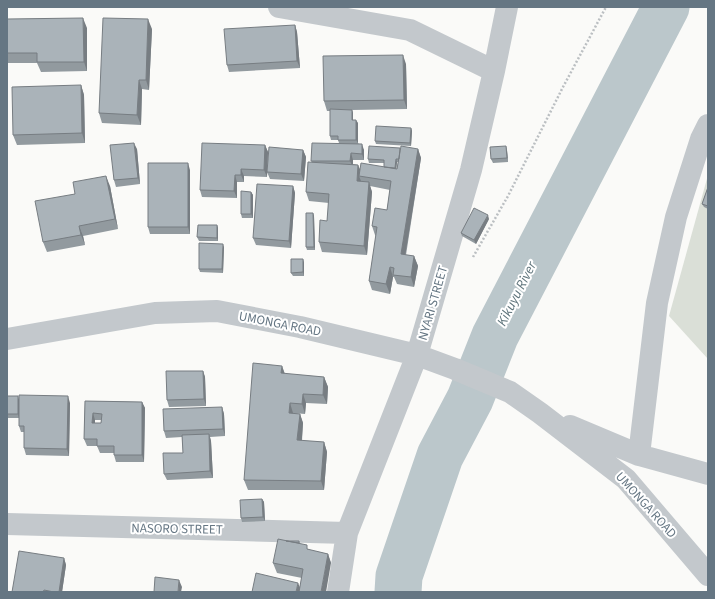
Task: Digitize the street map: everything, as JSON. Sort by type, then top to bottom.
[{"type":"street","points":[[279,7],[410,30],[494,71]]},
{"type":"street","name":"NYARI STREET","points":[[338,592],[347,533],[418,355],[471,170],[508,7]]},
{"type":"street","points":[[640,456],[657,303],[676,217],[701,138],[708,125]]},
{"type":"street","name":"UMONGA ROAD","points":[[7,339],[155,313],[217,311],[300,327],[418,355],[510,392],[540,413],[626,479],[708,575]]},
{"type":"street","name":"UMONGA ROAD","points":[[540,413],[640,456],[708,474]]},
{"type":"street","name":"NASORO STREET","points":[[7,524],[347,533]]},
{"type":"path","points":[[472,258],[508,196],[563,87],[606,7]]},
{"type":"shaded area","points":[[708,175],[708,359],[669,316]]},
{"type":"building","points":[[83,18],[84,62],[37,62],[37,53],[7,53],[7,19]]},
{"type":"building","points":[[103,18],[148,19],[146,80],[139,80],[137,115],[99,113]]},
{"type":"building","points":[[295,25],[297,61],[227,65],[224,29]]},
{"type":"building","points":[[403,55],[404,100],[324,101],[323,56]]},
{"type":"building","points":[[81,85],[82,133],[13,135],[12,87]]},
{"type":"building","points":[[330,109],[352,110],[352,120],[356,120],[356,140],[338,140],[338,136],[330,136]]},
{"type":"building","points":[[376,126],[411,128],[410,143],[375,141]]},
{"type":"building","points":[[134,143],[138,178],[114,180],[110,145]]},
{"type":"building","points":[[202,143],[265,145],[264,170],[241,169],[241,175],[235,175],[234,191],[200,190]]},
{"type":"building","points":[[312,143],[362,144],[362,154],[351,153],[350,161],[311,161]]},
{"type":"building","points":[[369,146],[400,148],[399,159],[396,159],[395,168],[384,167],[384,160],[368,159]]},
{"type":"building","points":[[401,146],[418,149],[401,254],[414,256],[411,277],[393,275],[394,268],[390,267],[386,284],[369,281],[377,227],[372,226],[375,208],[387,210],[391,181],[359,176],[361,163],[397,169]]},
{"type":"building","points":[[506,146],[507,158],[491,159],[490,147]]},
{"type":"building","points":[[269,147],[303,150],[301,174],[267,172]]},
{"type":"building","points":[[308,162],[358,165],[357,181],[369,182],[364,246],[319,242],[320,220],[327,221],[329,194],[306,192]]},
{"type":"building","points":[[148,163],[188,163],[188,227],[148,227]]},
{"type":"building","points":[[106,176],[115,219],[79,226],[81,235],[43,242],[35,201],[75,194],[73,182]]},
{"type":"building","points":[[257,184],[293,186],[289,241],[253,238]]},
{"type":"building","points":[[708,187],[708,206],[702,204]]},
{"type":"building","points":[[241,191],[251,192],[251,214],[241,214]]},
{"type":"building","points":[[474,208],[488,215],[474,240],[461,233]]},
{"type":"building","points":[[306,213],[313,213],[314,247],[306,247]]},
{"type":"building","points":[[198,225],[217,225],[217,238],[197,237]]},
{"type":"building","points":[[199,243],[223,244],[222,269],[199,269]]},
{"type":"building","points":[[291,259],[303,259],[303,272],[291,273]]},
{"type":"building","points":[[253,363],[282,366],[281,373],[324,377],[323,395],[303,394],[302,404],[290,403],[289,413],[300,414],[297,440],[324,442],[321,481],[244,480]]},
{"type":"building","points":[[166,371],[203,371],[204,399],[167,400]]},
{"type":"building","points":[[19,395],[68,396],[67,449],[24,448],[24,426],[19,426]]},
{"type":"building","points":[[7,396],[18,396],[18,414],[7,414]]},
{"type":"building","points":[[85,401],[142,402],[142,455],[114,455],[114,446],[97,446],[97,439],[84,439]],"holes":[[[93,413],[102,414],[101,423],[92,423]]]},
{"type":"building","points":[[222,407],[223,429],[164,431],[163,409]]},
{"type":"building","points":[[209,434],[210,471],[164,474],[163,453],[183,453],[182,435]]},
{"type":"building","points":[[262,499],[263,517],[241,518],[240,500]]},
{"type":"building","points":[[278,539],[307,545],[307,549],[328,554],[321,592],[299,592],[303,569],[273,563]]},
{"type":"building","points":[[286,541],[299,541],[299,543]]},
{"type":"building","points":[[19,551],[64,558],[59,592],[44,590],[43,592],[12,592]]},
{"type":"building","points":[[256,573],[298,583],[296,592],[252,592]]},
{"type":"building","points":[[155,577],[179,580],[178,592],[154,592]]},
{"type":"waterway","name":"Kikuyu River","points":[[398,592],[399,576],[440,456],[470,399],[495,336],[666,7]]}]
